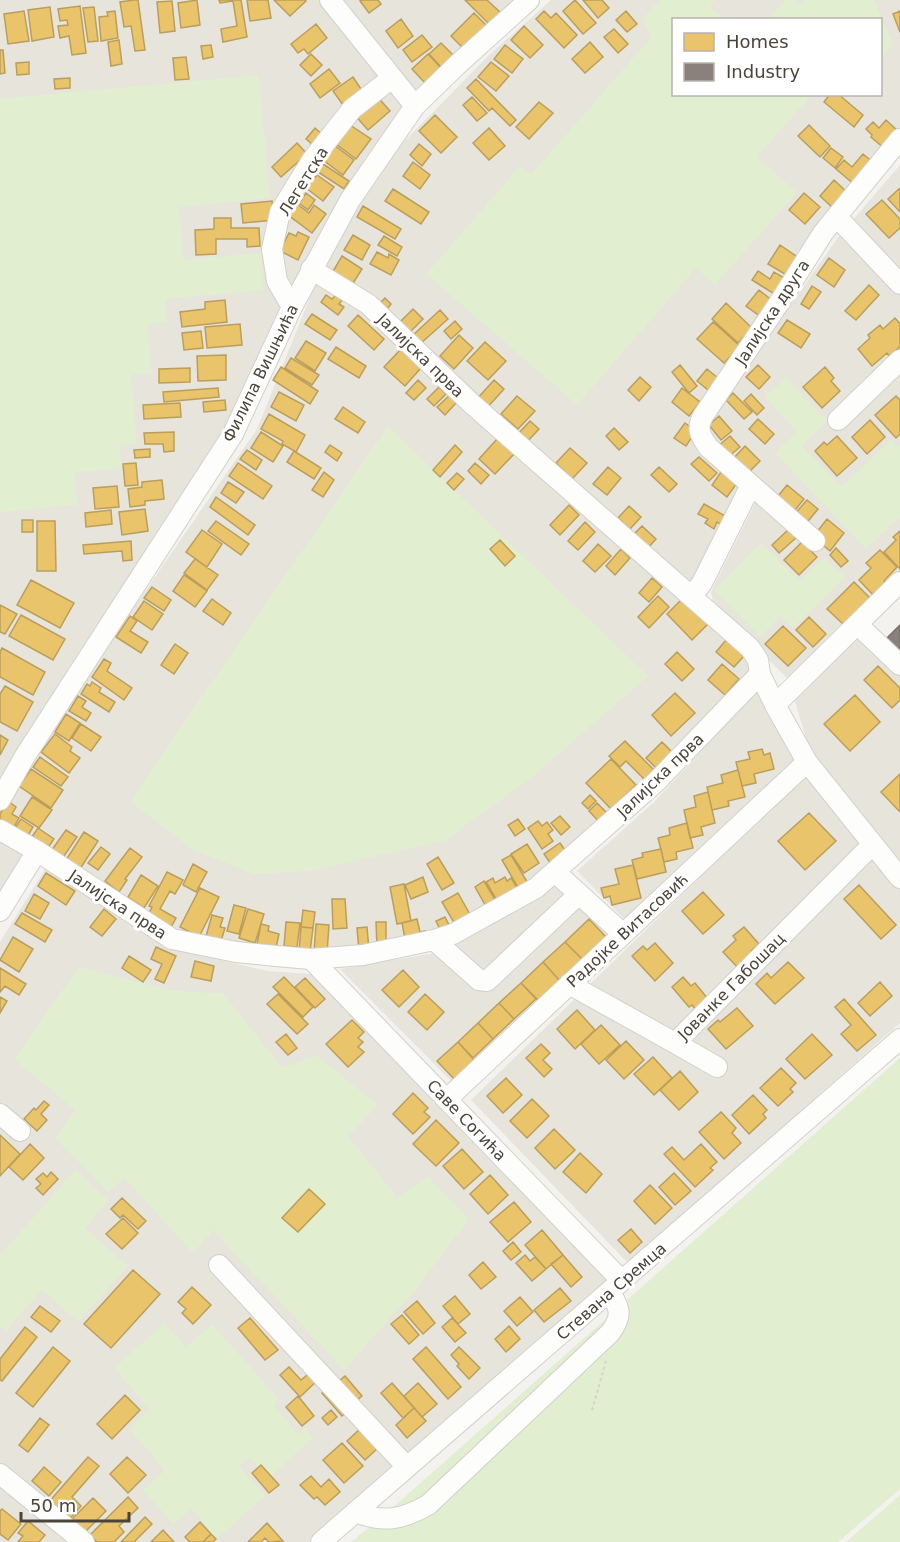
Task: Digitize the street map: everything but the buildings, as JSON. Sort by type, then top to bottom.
[{"type":"street","points":[[330,0],[415,106]]},
{"type":"street","name":"Филипа Вишњића","points":[[0,800],[25,756],[232,435],[311,269],[350,200],[415,106],[457,64],[529,0]]},
{"type":"street","name":"Легетска","points":[[292,307],[276,281],[272,249],[280,212],[312,160],[352,109],[392,78]]},
{"type":"street","name":"Јалијска друга","points":[[815,541],[708,447],[699,432],[699,425],[823,233],[900,139]]},
{"type":"street","points":[[837,217],[900,284]]},
{"type":"street","name":"Јалијска прва","points":[[0,830],[37,851],[172,939],[236,952],[311,959],[363,955],[434,940],[453,933],[516,901],[536,888],[656,782],[760,674],[758,660],[750,648],[472,404],[368,304],[311,269]]},
{"type":"street","points":[[838,420],[900,360]]},
{"type":"street","points":[[692,596],[702,582],[751,485]]},
{"type":"street","points":[[775,705],[857,624],[897,590]]},
{"type":"street","points":[[857,624],[900,665]]},
{"type":"street","points":[[760,674],[807,762],[900,878]]},
{"type":"street","name":"Радојке Витасовић","points":[[447,1099],[807,762]]},
{"type":"street","name":"Јованке Габошац","points":[[569,984],[675,1043],[872,845]]},
{"type":"street","points":[[0,911],[37,851]]},
{"type":"street","points":[[555,872],[623,933]]},
{"type":"street","points":[[434,940],[476,978],[487,981],[579,894]]},
{"type":"street","name":"Саве Согића","points":[[311,959],[447,1099],[616,1286]]},
{"type":"street","name":"Стевана Сремца","points":[[321,1542],[900,1040]]},
{"type":"street","points":[[675,1043],[717,1067]]},
{"type":"street","points":[[0,1114],[20,1131]]},
{"type":"street","points":[[219,1265],[407,1467]]},
{"type":"street","points":[[355,1512],[367,1517],[389,1520],[408,1515],[428,1505],[610,1333],[618,1318],[616,1286]]},
{"type":"street","points":[[0,1475],[84,1542]]},
{"type":"path","points":[[592,1410],[608,1353],[610,1333]]},
{"type":"shaded area","points":[[0,0],[527,0],[415,103],[312,263],[283,297],[237,431],[0,794]]},
{"type":"shaded area","points":[[551,0],[900,0],[900,135],[689,420],[752,487],[694,587],[761,666],[577,856],[443,939],[329,955],[187,939],[0,826],[0,812],[108,645],[257,429],[321,270],[380,166],[489,55]]},
{"type":"shaded area","points":[[900,165],[900,273],[851,222]]},
{"type":"shaded area","points":[[845,233],[900,289],[900,577],[790,681],[714,605],[711,592],[762,489],[704,432],[710,419],[839,236]]},
{"type":"shaded area","points":[[869,629],[900,661],[900,876],[812,759],[794,698]]},
{"type":"shaded area","points":[[765,682],[800,766],[632,927],[577,871],[654,802]]},
{"type":"shaded area","points":[[807,773],[900,882],[900,1023],[628,1263],[471,1100]]},
{"type":"shaded area","points":[[0,835],[30,854],[0,914]]},
{"type":"shaded area","points":[[49,863],[165,941],[212,958],[267,971],[327,975],[618,1275],[315,1542],[92,1542],[0,1467],[0,942]]},
{"type":"shaded area","points":[[567,878],[620,936],[462,1092],[340,969],[435,953],[482,930]]},
{"type":"shaded area","points":[[0,1482],[73,1542],[0,1542]]},
{"type":"green space","points":[[660,0],[715,0],[710,6],[723,18],[672,18],[672,96],[811,96],[757,157],[797,192],[715,285],[696,268],[577,405],[426,274],[520,166],[531,175],[652,36],[642,19]]},
{"type":"green space","points":[[785,0],[795,0],[801,5],[806,0],[874,0],[882,18],[768,18]]},
{"type":"green space","points":[[882,19],[893,45],[882,57]]},
{"type":"green space","points":[[259,75],[270,198],[179,207],[184,260],[261,253],[264,290],[165,299],[167,322],[147,324],[152,373],[131,375],[137,444],[120,445],[122,468],[75,472],[77,505],[0,512],[0,99]]},
{"type":"green space","points":[[786,378],[827,421],[802,446],[841,487],[891,440],[897,447],[900,444],[900,517],[866,549],[775,453],[797,432],[765,397]]},
{"type":"green space","points":[[388,426],[648,676],[530,779],[444,841],[309,871],[254,874],[193,850],[130,801]]},
{"type":"green space","points":[[761,543],[799,581],[824,557],[845,577],[793,628],[781,616],[760,637],[714,590]]},
{"type":"green space","points":[[79,967],[169,990],[224,994],[282,1068],[316,1055],[378,1105],[348,1136],[397,1197],[428,1177],[469,1219],[413,1293],[344,1370],[213,1230],[193,1253],[124,1178],[108,1192],[55,1138],[75,1110],[14,1059]]},
{"type":"green space","points":[[900,1058],[900,1489],[838,1542],[351,1542],[381,1518]]},
{"type":"green space","points":[[75,1170],[109,1200],[85,1228],[128,1266],[78,1322],[42,1290],[6,1331],[0,1326],[0,1255]]},
{"type":"green space","points":[[165,1323],[186,1347],[212,1324],[279,1399],[273,1405],[298,1434],[305,1428],[313,1438],[268,1478],[250,1457],[239,1466],[265,1496],[217,1539],[191,1509],[173,1524],[143,1490],[165,1470],[129,1429],[150,1409],[114,1368]]},
{"type":"green space","points":[[900,1495],[900,1542],[846,1542]]}]
